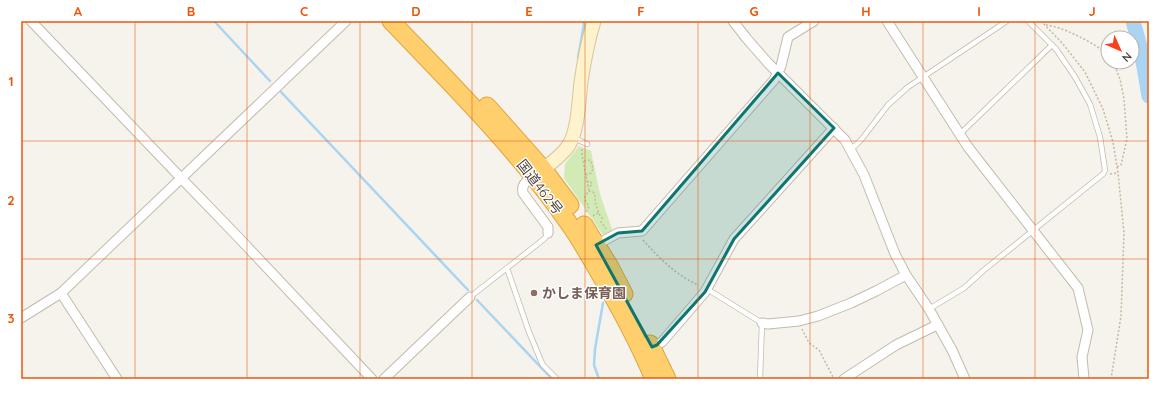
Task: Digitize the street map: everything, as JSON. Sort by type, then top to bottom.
[{"type":"highway","name":"国道462号","points":[[391,21],[538,172],[583,224],[627,299],[668,379]]},
{"type":"highway","name":"国道462号","points":[[407,21],[512,133],[583,245],[616,302],[645,357],[654,379]]},
{"type":"street","points":[[31,21],[372,379]]},
{"type":"street","points":[[21,318],[61,293],[346,21]]},
{"type":"street","points":[[548,233],[548,227],[523,193],[522,188],[524,184],[560,155],[569,145],[577,118],[586,55],[594,21]]},
{"type":"street","points":[[733,21],[758,53],[845,140],[864,175],[894,254],[929,309],[952,350],[965,379]]},
{"type":"street","points":[[596,245],[618,233],[627,231],[642,231],[774,80],[781,66],[788,37],[814,21]]},
{"type":"street","points":[[887,21],[968,147],[1078,288],[1088,330],[1082,357],[1084,379]]},
{"type":"street","points":[[652,348],[662,342],[706,292],[734,239],[834,128]]},
{"type":"street","points":[[762,324],[799,321],[818,316],[851,303],[906,275]]},
{"type":"street","points":[[61,293],[117,379]]},
{"type":"street","points":[[384,379],[470,297]]},
{"type":"street","points":[[844,379],[896,345],[937,325]]},
{"type":"lane","points":[[850,149],[861,140],[888,105],[908,87],[1007,21]]},
{"type":"lane","points":[[929,309],[964,288],[984,270],[1103,174],[1105,170],[1100,138],[1090,104],[1075,77],[1056,49],[1028,21]]},
{"type":"lane","points":[[960,134],[1052,45]]},
{"type":"lane","points":[[572,138],[587,144]]},
{"type":"lane","points":[[470,297],[544,238],[548,233]]},
{"type":"lane","points":[[506,269],[541,361],[557,379]]},
{"type":"lane","points":[[707,289],[762,324],[760,379]]},
{"type":"path","points":[[1041,21],[1063,44],[1085,72],[1103,109],[1113,142],[1124,233],[1121,316],[1110,379]]},
{"type":"path","points":[[1046,25],[1053,25],[1090,42],[1100,49]]},
{"type":"path","points":[[1116,70],[1120,79],[1124,99],[1127,139],[1121,165],[1117,167]]},
{"type":"path","points":[[582,147],[582,155],[589,191]]},
{"type":"path","points":[[583,161],[590,160],[592,163],[592,172],[586,175]]},
{"type":"path","points":[[587,182],[590,181],[592,184],[588,187]]},
{"type":"path","points":[[586,212],[589,206],[585,200],[585,196],[589,191]]},
{"type":"path","points":[[589,191],[595,194],[595,202],[602,218],[601,222],[607,231]]},
{"type":"path","points":[[590,217],[595,216],[598,213]]},
{"type":"path","points":[[638,231],[641,237],[657,256],[672,269],[694,283],[707,289]]},
{"type":"path","points":[[799,321],[809,343],[819,350],[834,379]]},
{"type":"highlighted area","points":[[778,73],[834,128],[734,239],[705,292],[657,345],[652,347],[596,245],[618,233],[642,231]]},
{"type":"green space","points":[[579,146],[591,151],[600,194],[613,232],[603,235],[564,178],[565,164]]},
{"type":"waterway","points":[[214,21],[270,81]]},
{"type":"waterway","points":[[578,58],[584,24],[582,21]]},
{"type":"waterway","points":[[1133,21],[1141,50],[1149,96]]},
{"type":"waterway","points":[[281,92],[468,290]]},
{"type":"waterway","points":[[477,300],[552,379]]},
{"type":"waterway","points":[[599,379],[594,365],[595,349],[603,303]]},
{"type":"place","name":"かしま保育園","points":[[534,293]]}]
